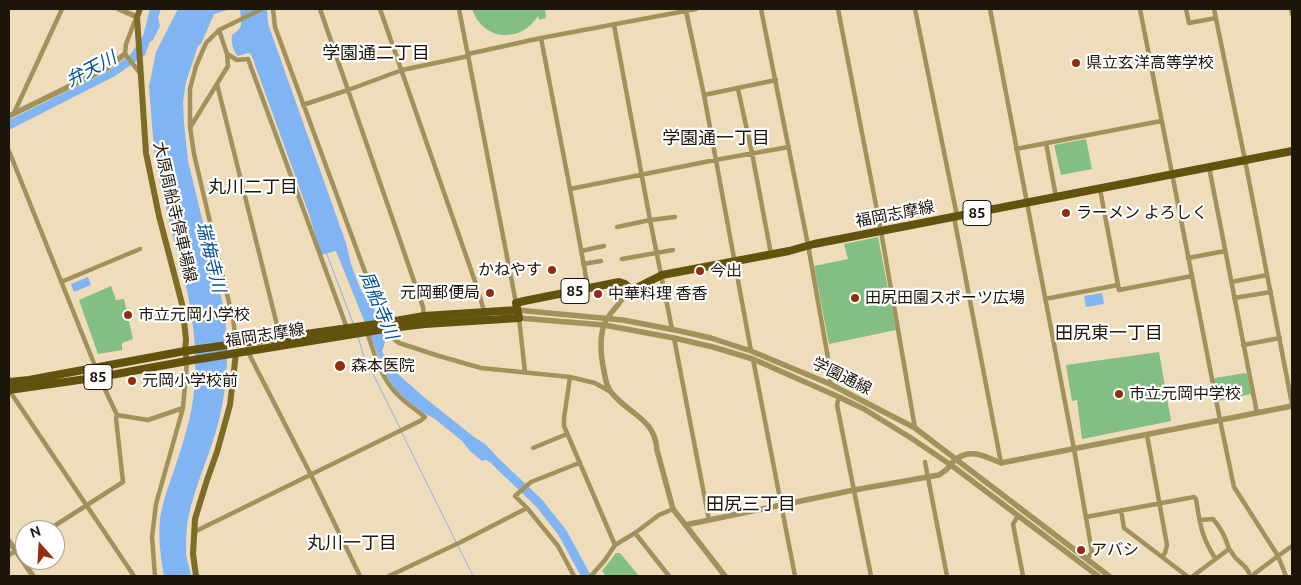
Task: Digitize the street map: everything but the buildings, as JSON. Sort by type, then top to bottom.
[{"type":"main road","name":"大原周船寺停車場線","points":[[140,9],[137,17],[136,64],[140,73],[146,153],[157,207],[182,304],[187,361]]},
{"type":"main road","name":"福岡志摩線","points":[[9,382],[280,337],[367,332],[387,325],[516,306],[619,282],[632,290],[662,274],[790,251],[881,231],[1292,151]]},
{"type":"main road","points":[[516,306],[519,318]]},
{"type":"main road","name":"福岡志摩線","points":[[425,320],[519,318]]},
{"type":"main road","name":"85","points":[[348,332],[387,325]]},
{"type":"main road","name":"福岡志摩線","points":[[9,390],[100,377],[278,347],[348,332]]},
{"type":"main road","points":[[196,576],[193,554],[196,519],[207,480],[218,452],[230,405],[236,353]]},
{"type":"street","points":[[12,115],[62,9]]},
{"type":"street","points":[[119,9],[137,17],[126,44],[126,54],[136,64]]},
{"type":"street","points":[[236,344],[233,317],[194,154],[190,127],[190,89],[196,66],[206,43],[219,30],[262,9]]},
{"type":"street","points":[[274,9],[275,27],[303,105],[372,291],[395,340],[439,356],[482,368],[570,377],[595,383],[610,391],[649,427],[656,440],[656,450],[672,509],[686,524],[725,576]]},
{"type":"street","points":[[320,9],[424,307],[425,320]]},
{"type":"street","points":[[380,9],[484,312]]},
{"type":"street","points":[[460,9],[516,306]]},
{"type":"street","points":[[303,105],[402,70],[541,38],[696,9]]},
{"type":"street","points":[[761,9],[808,246],[831,375],[830,384]]},
{"type":"street","points":[[838,9],[881,231],[915,428]]},
{"type":"street","points":[[916,9],[1001,463]]},
{"type":"street","points":[[990,9],[1086,517],[1092,552],[1087,559]]},
{"type":"street","points":[[1140,9],[1234,487],[1278,556],[1286,576]]},
{"type":"street","points":[[1186,9],[1189,23],[1216,18]]},
{"type":"street","points":[[686,524],[938,475],[956,459],[965,455],[978,453],[1001,463],[1292,405],[1214,9]]},
{"type":"street","points":[[1291,9],[1292,14]]},
{"type":"street","points":[[686,11],[752,351]]},
{"type":"street","points":[[614,25],[672,329]]},
{"type":"street","points":[[190,127],[228,66],[227,54],[219,30]]},
{"type":"street","points":[[541,38],[588,288]]},
{"type":"street","points":[[12,115],[107,68],[126,54]]},
{"type":"street","points":[[227,54],[237,60],[248,59],[348,332]]},
{"type":"street","points":[[704,96],[776,80]]},
{"type":"street","points":[[217,84],[280,337],[278,347]]},
{"type":"street","points":[[738,89],[772,254]]},
{"type":"street","points":[[1016,149],[1161,121]]},
{"type":"street","points":[[1046,143],[1056,197]]},
{"type":"street","points":[[570,189],[789,147]]},
{"type":"street","points":[[9,151],[96,368],[117,415],[123,482],[64,520]]},
{"type":"street","points":[[1209,167],[1257,413]]},
{"type":"street","points":[[1100,189],[1119,290],[1192,276]]},
{"type":"street","points":[[617,227],[675,217]]},
{"type":"street","points":[[581,251],[604,246]]},
{"type":"street","points":[[62,282],[140,249]]},
{"type":"street","points":[[622,259],[673,250]]},
{"type":"street","points":[[1188,258],[1225,251]]},
{"type":"street","points":[[583,264],[601,261]]},
{"type":"street","points":[[1231,282],[1267,275]]},
{"type":"street","points":[[1045,299],[1118,286]]},
{"type":"street","points":[[610,391],[604,371],[601,348],[604,325],[621,300],[632,290]]},
{"type":"street","points":[[1234,298],[1271,292]]},
{"type":"street","name":"学園通線","points":[[516,306],[624,320],[711,338],[752,351],[830,384],[915,428],[1108,576]]},
{"type":"street","points":[[519,318],[524,372]]},
{"type":"street","name":"学園通線","points":[[519,318],[604,325],[713,347],[753,359],[839,397],[891,424],[950,465],[1098,576]]},
{"type":"street","points":[[194,532],[425,417],[394,392],[379,365],[367,332]]},
{"type":"street","points":[[674,338],[709,520]]},
{"type":"street","points":[[1243,345],[1280,338]]},
{"type":"street","points":[[248,352],[360,576]]},
{"type":"street","points":[[753,359],[795,576]]},
{"type":"street","points":[[155,576],[152,538],[156,504],[183,408],[187,361]]},
{"type":"street","points":[[570,377],[564,426],[615,545]]},
{"type":"street","points":[[9,390],[134,576]]},
{"type":"street","points":[[839,397],[837,405],[871,576]]},
{"type":"street","points":[[117,415],[148,420],[183,408]]},
{"type":"street","points":[[533,448],[567,434]]},
{"type":"street","points":[[1148,434],[1167,545],[1162,557]]},
{"type":"street","points":[[925,462],[947,576]]},
{"type":"street","points":[[574,576],[558,546],[515,496],[531,482],[579,463]]},
{"type":"street","points":[[1086,517],[1194,496],[1201,530],[1215,558]]},
{"type":"street","points":[[389,576],[527,508]]},
{"type":"street","points":[[594,575],[615,545],[672,509]]},
{"type":"street","points":[[1121,510],[1124,528],[1187,576]]},
{"type":"street","points":[[1018,516],[1013,524],[1023,576]]},
{"type":"street","points":[[1200,520],[1213,519],[1222,532],[1234,557],[1252,576],[1292,546]]},
{"type":"street","points":[[635,533],[669,576]]},
{"type":"street","points":[[9,541],[15,551],[9,555]]},
{"type":"street","points":[[1192,576],[1229,549]]},
{"type":"green space","points":[[472,9],[545,9],[546,18],[539,20],[538,16],[522,31],[512,35],[502,35],[484,28],[477,20]]},
{"type":"green space","points":[[1086,139],[1092,169],[1061,175],[1054,145]]},
{"type":"green space","name":"田尻田園スポーツ広場","points":[[878,237],[896,330],[829,344],[814,266],[848,259],[844,244]]},
{"type":"green space","points":[[111,286],[116,300],[124,299],[133,339],[122,343],[122,350],[98,354],[79,300]]},
{"type":"green space","points":[[1159,352],[1171,421],[1082,439],[1077,400],[1072,401],[1066,365]]},
{"type":"green space","points":[[1247,374],[1251,394],[1218,401],[1215,378]]},
{"type":"green space","points":[[616,553],[620,553],[639,576],[606,576],[602,571]]},
{"type":"water","points":[[150,9],[161,9],[158,17],[160,26],[150,42],[145,55],[115,76],[9,130],[9,120],[110,70],[130,55],[143,36]]},
{"type":"water","name":"瑞梅寺川","points":[[178,9],[231,9],[214,14],[201,44],[198,46],[186,82],[183,102],[188,161],[224,309],[227,362],[220,416],[188,519],[186,554],[191,576],[164,576],[159,526],[165,497],[190,417],[195,382],[195,346],[191,309],[183,274],[178,264],[181,259],[176,249],[159,179],[154,149],[149,87],[156,52]]},
{"type":"water","points":[[240,9],[267,9],[268,24],[346,243],[351,264],[360,288],[376,312],[385,343],[382,351],[390,367],[425,398],[485,444],[504,467],[502,472],[494,464],[486,460],[482,461],[462,441],[435,419],[408,401],[395,389],[386,375],[336,251],[321,255],[309,214],[251,54],[238,56],[232,44],[232,35],[241,27]]},
{"type":"water","points":[[88,277],[91,285],[74,292],[71,284]]},
{"type":"water","points":[[1102,293],[1104,304],[1086,307],[1084,296]]},
{"type":"waterway","points":[[326,252],[353,323]]},
{"type":"waterway","points":[[358,336],[363,354],[400,428]]},
{"type":"waterway","points":[[401,431],[456,542]]},
{"type":"waterway","name":"周船寺川","points":[[496,462],[539,503],[562,532],[586,576]]},
{"type":"waterway","points":[[458,546],[473,576]]},
{"type":"place","name":"県立玄洋高等学校","points":[[1076,63]]},
{"type":"place","name":"ラーメン よろしく","points":[[1066,213]]},
{"type":"place","name":"かねやす","points":[[552,270]]},
{"type":"place","name":"今出","points":[[700,271]]},
{"type":"place","name":"元岡郵便局","points":[[490,293]]},
{"type":"place","name":"中華料理 香香","points":[[598,294]]},
{"type":"place","name":"田尻田園スポーツ広場","points":[[855,298]]},
{"type":"place","name":"市立元岡小学校","points":[[128,315]]},
{"type":"place","name":"森本医院","points":[[340,366]]},
{"type":"place","name":"元岡小学校前","points":[[132,381]]},
{"type":"place","name":"市立元岡中学校","points":[[1119,394]]},
{"type":"place","name":"アバシ","points":[[1081,550]]},
{"type":"district","name":"学園通二丁目","points":[[376,53]]},
{"type":"district","name":"学園通一丁目","points":[[716,138]]},
{"type":"district","name":"丸川二丁目","points":[[253,187]]},
{"type":"district","name":"田尻東一丁目","points":[[1109,333]]},
{"type":"district","name":"田尻三丁目","points":[[751,504]]},
{"type":"district","name":"丸川一丁目","points":[[352,543]]},
{"type":"water label","name":"弁天川","points":[[91,69]]}]
